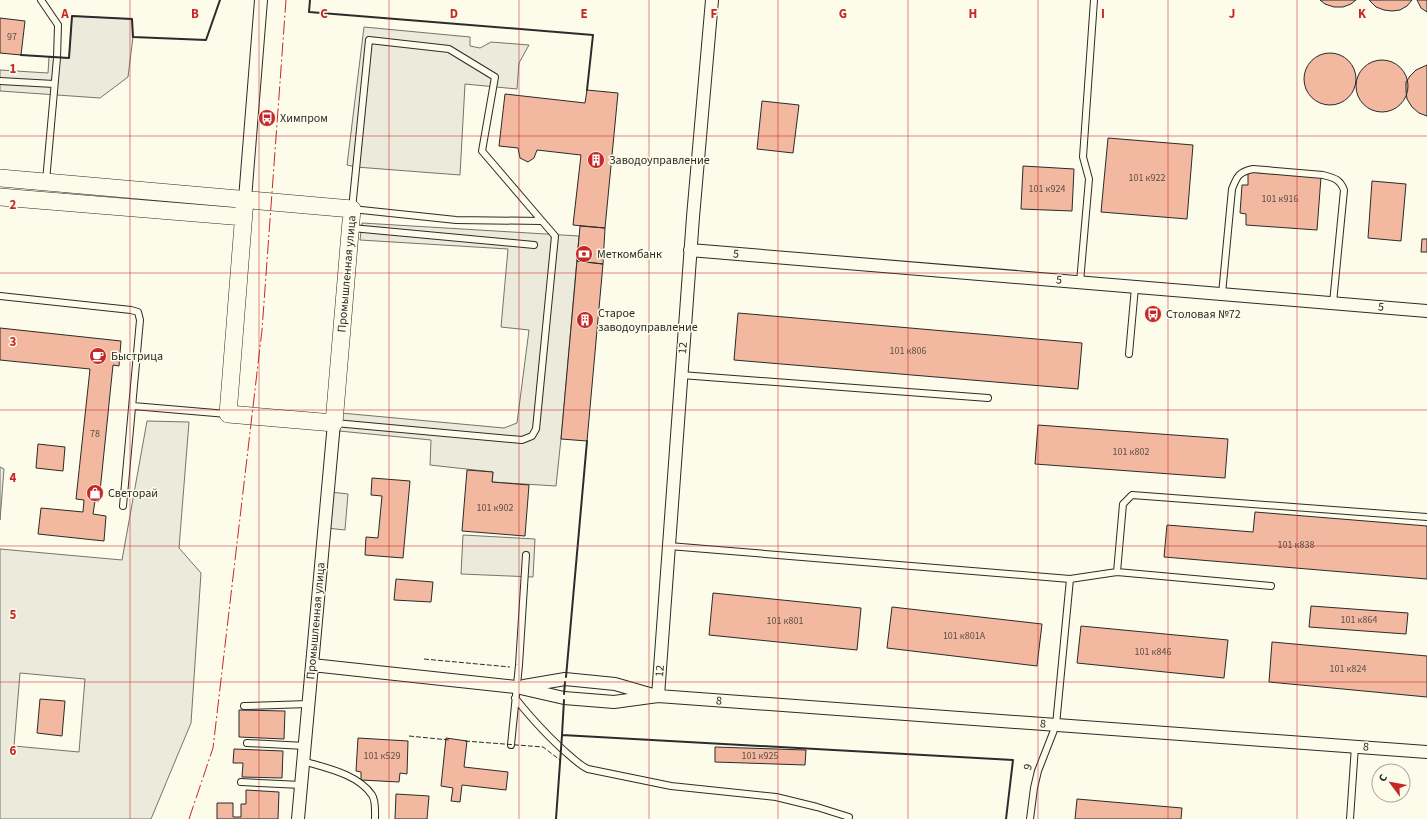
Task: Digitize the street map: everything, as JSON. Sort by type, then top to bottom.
[{"type":"street","points":[[261,0],[228,414],[334,423]]},
{"type":"street","name":"12","points":[[658,696],[690,250],[712,0]]},
{"type":"street","name":"Промышленная улица","points":[[0,178],[352,209],[298,819]]},
{"type":"street","points":[[44,201],[46,182]]},
{"type":"street","points":[[0,197],[244,217]]},
{"type":"street","name":"5","points":[[690,250],[1427,311]]},
{"type":"street","points":[[312,665],[564,698],[614,702],[658,696]]},
{"type":"street","points":[[516,692],[566,680],[615,684],[658,696]]},
{"type":"street","name":"8","points":[[658,696],[1427,752]]},
{"type":"lane","points":[[41,0],[58,25],[46,182]]},
{"type":"lane","points":[[1080,282],[1089,179],[1083,157],[1094,0]]},
{"type":"lane","points":[[334,423],[522,440],[532,436],[536,429],[555,236],[482,151],[495,77],[449,49],[369,40],[352,209],[456,220],[542,221]]},
{"type":"lane","points":[[0,81],[54,84]]},
{"type":"lane","points":[[1222,294],[1232,189],[1236,178],[1243,171],[1253,169],[1323,175],[1333,178],[1341,183],[1344,190],[1333,303]]},
{"type":"lane","points":[[351,228],[534,245]]},
{"type":"lane","points":[[1129,354],[1135,287]]},
{"type":"lane","points":[[0,296],[138,312],[140,320],[123,506]]},
{"type":"lane","points":[[681,375],[988,398]]},
{"type":"lane","points":[[133,406],[228,414]]},
{"type":"lane","points":[[1117,572],[1123,504],[1132,495],[1427,517]]},
{"type":"lane","points":[[669,546],[1070,579],[1117,572],[1271,586]]},
{"type":"lane","points":[[511,745],[526,555]]},
{"type":"lane","name":"9","points":[[1030,819],[1037,776],[1056,725],[1070,579]]},
{"type":"lane","points":[[516,692],[538,726],[583,767],[588,769],[672,786],[776,797],[849,817]]},
{"type":"lane","points":[[244,706],[309,704]]},
{"type":"lane","points":[[247,743],[305,746]]},
{"type":"lane","points":[[1350,819],[1355,746]]},
{"type":"lane","points":[[304,761],[341,772],[363,785],[373,796],[375,819]]},
{"type":"lane","points":[[241,782],[301,785]]},
{"type":"shaded area","points":[[72,16],[132,19],[133,37],[128,77],[100,98],[0,91],[0,70],[48,73],[49,57],[69,58]]},
{"type":"shaded area","points":[[364,27],[470,37],[470,46],[480,48],[491,42],[529,45],[519,63],[517,89],[465,84],[460,175],[347,165]]},
{"type":"shaded area","points":[[64,189],[204,202],[203,208],[64,196]]},
{"type":"shaded area","points":[[362,223],[579,236],[556,486],[492,482],[493,472],[430,465],[431,440],[339,431],[341,413],[504,428],[517,423],[529,330],[501,327],[508,249],[360,240]]},
{"type":"shaded area","points":[[147,421],[189,422],[179,548],[201,573],[191,723],[151,819],[0,819],[0,549],[122,560]],"holes":[[[20,673],[85,679],[79,752],[14,746]]]},
{"type":"shaded area","points":[[0,467],[4,469],[0,520]]},
{"type":"shaded area","points":[[331,492],[348,494],[345,530],[327,528]]},
{"type":"shaded area","points":[[463,535],[535,539],[533,577],[461,574]]},
{"type":"building","points":[[1320,0],[1356,0],[1343,7],[1334,7],[1325,4]]},
{"type":"building","points":[[1369,0],[1412,0],[1407,6],[1400,10],[1392,11],[1376,7]]},
{"type":"building","points":[[1417,0],[1427,0],[1427,12],[1421,8]]},
{"type":"building","points":[[0,18],[25,21],[21,55],[0,53]]},
{"type":"building","points":[[1330,53],[1340,55],[1348,61],[1354,69],[1356,79],[1354,89],[1348,97],[1340,103],[1330,105],[1320,103],[1312,97],[1306,89],[1304,79],[1306,69],[1312,61],[1320,55]]},
{"type":"building","points":[[1382,60],[1392,62],[1400,68],[1406,76],[1408,86],[1406,96],[1400,104],[1392,110],[1382,112],[1372,110],[1364,104],[1358,96],[1356,86],[1358,76],[1364,68],[1372,62]]},
{"type":"building","points":[[1427,65],[1427,116],[1419,113],[1412,107],[1407,99],[1406,82],[1416,70]]},
{"type":"building","name":"Заводоуправление","points":[[587,90],[618,93],[605,228],[573,225],[581,155],[537,150],[534,158],[528,162],[520,158],[518,148],[499,146],[505,94],[585,103]]},
{"type":"building","points":[[762,101],[799,105],[793,153],[757,149]]},
{"type":"building","points":[[1108,138],[1193,145],[1187,219],[1101,212]]},
{"type":"building","points":[[1023,166],[1074,169],[1072,211],[1021,209]]},
{"type":"building","points":[[1248,172],[1321,177],[1317,230],[1246,225],[1246,214],[1240,213],[1242,185],[1248,185]]},
{"type":"building","points":[[1372,181],[1406,184],[1401,241],[1368,238]]},
{"type":"building","points":[[580,226],[605,228],[603,264],[577,261]]},
{"type":"building","points":[[1422,239],[1427,239],[1427,252],[1421,252]]},
{"type":"building","name":"Старое заводоуправление","points":[[577,261],[603,264],[587,441],[561,439]]},
{"type":"building","points":[[738,313],[1082,343],[1078,389],[734,360]]},
{"type":"building","points":[[0,328],[121,341],[119,366],[113,365],[99,501],[95,501],[93,514],[106,516],[104,541],[38,534],[41,508],[83,512],[84,500],[76,499],[90,369],[0,360]]},
{"type":"building","points":[[1038,425],[1228,439],[1225,478],[1035,464]]},
{"type":"building","points":[[38,444],[65,447],[63,471],[36,468]]},
{"type":"building","points":[[467,470],[493,472],[492,482],[529,485],[525,536],[462,531]]},
{"type":"building","points":[[372,478],[410,481],[403,558],[365,555],[366,537],[378,538],[382,496],[371,495]]},
{"type":"building","points":[[1255,512],[1427,526],[1427,579],[1164,557],[1167,525],[1253,532]]},
{"type":"building","points":[[396,579],[433,582],[431,602],[394,600]]},
{"type":"building","points":[[713,593],[861,608],[857,650],[709,635]]},
{"type":"building","points":[[1311,606],[1408,613],[1406,634],[1309,627]]},
{"type":"building","points":[[892,607],[1042,624],[1037,666],[887,648]]},
{"type":"building","points":[[1081,626],[1228,640],[1224,678],[1077,663]]},
{"type":"building","points":[[1272,642],[1427,656],[1427,697],[1269,682]]},
{"type":"building","points":[[40,699],[65,701],[62,736],[37,733]]},
{"type":"building","points":[[239,710],[285,711],[284,739],[239,737]]},
{"type":"building","points":[[358,738],[408,741],[407,774],[400,773],[399,782],[361,780],[361,772],[356,771]]},
{"type":"building","points":[[446,738],[467,741],[464,767],[508,772],[506,790],[462,785],[460,802],[451,801],[453,788],[441,786]]},
{"type":"building","points":[[715,747],[806,750],[805,765],[715,762]]},
{"type":"building","points":[[234,749],[283,751],[282,778],[242,777],[243,763],[233,763]]},
{"type":"building","points":[[246,790],[279,792],[278,819],[217,819],[217,803],[233,803],[233,817],[241,817],[241,804],[246,804]]},
{"type":"building","points":[[396,794],[429,796],[427,819],[395,819]]},
{"type":"building","points":[[1077,799],[1182,808],[1181,819],[1075,819]]},
{"type":"fence","points":[[424,659],[510,667]]},
{"type":"fence","points":[[409,736],[449,740]]},
{"type":"fence","points":[[465,741],[543,747],[560,760]]},
{"type":"wall","points":[[21,55],[69,58],[72,16],[132,19],[133,37],[206,40],[220,0]]},
{"type":"wall","points":[[310,0],[309,12],[593,35],[587,90]]},
{"type":"wall","points":[[566,677],[587,441]]},
{"type":"wall","points":[[564,694],[565,682]]},
{"type":"wall","points":[[564,700],[562,735],[1013,760],[1006,819]]},
{"type":"wall","points":[[556,819],[562,735]]},
{"type":"power","points":[[189,819],[213,748],[262,330],[286,0]]},
{"type":"place","name":"Химпром","points":[[267,118]]},
{"type":"place","name":"Заводоуправление","points":[[596,160]]},
{"type":"place","name":"Меткомбанк","points":[[584,254]]},
{"type":"place","name":"Столовая №72","points":[[1153,314]]},
{"type":"place","name":"Старое заводоуправление","points":[[585,320]]},
{"type":"place","name":"Быстрица","points":[[98,356]]},
{"type":"place","name":"Светорай","points":[[95,493]]}]
